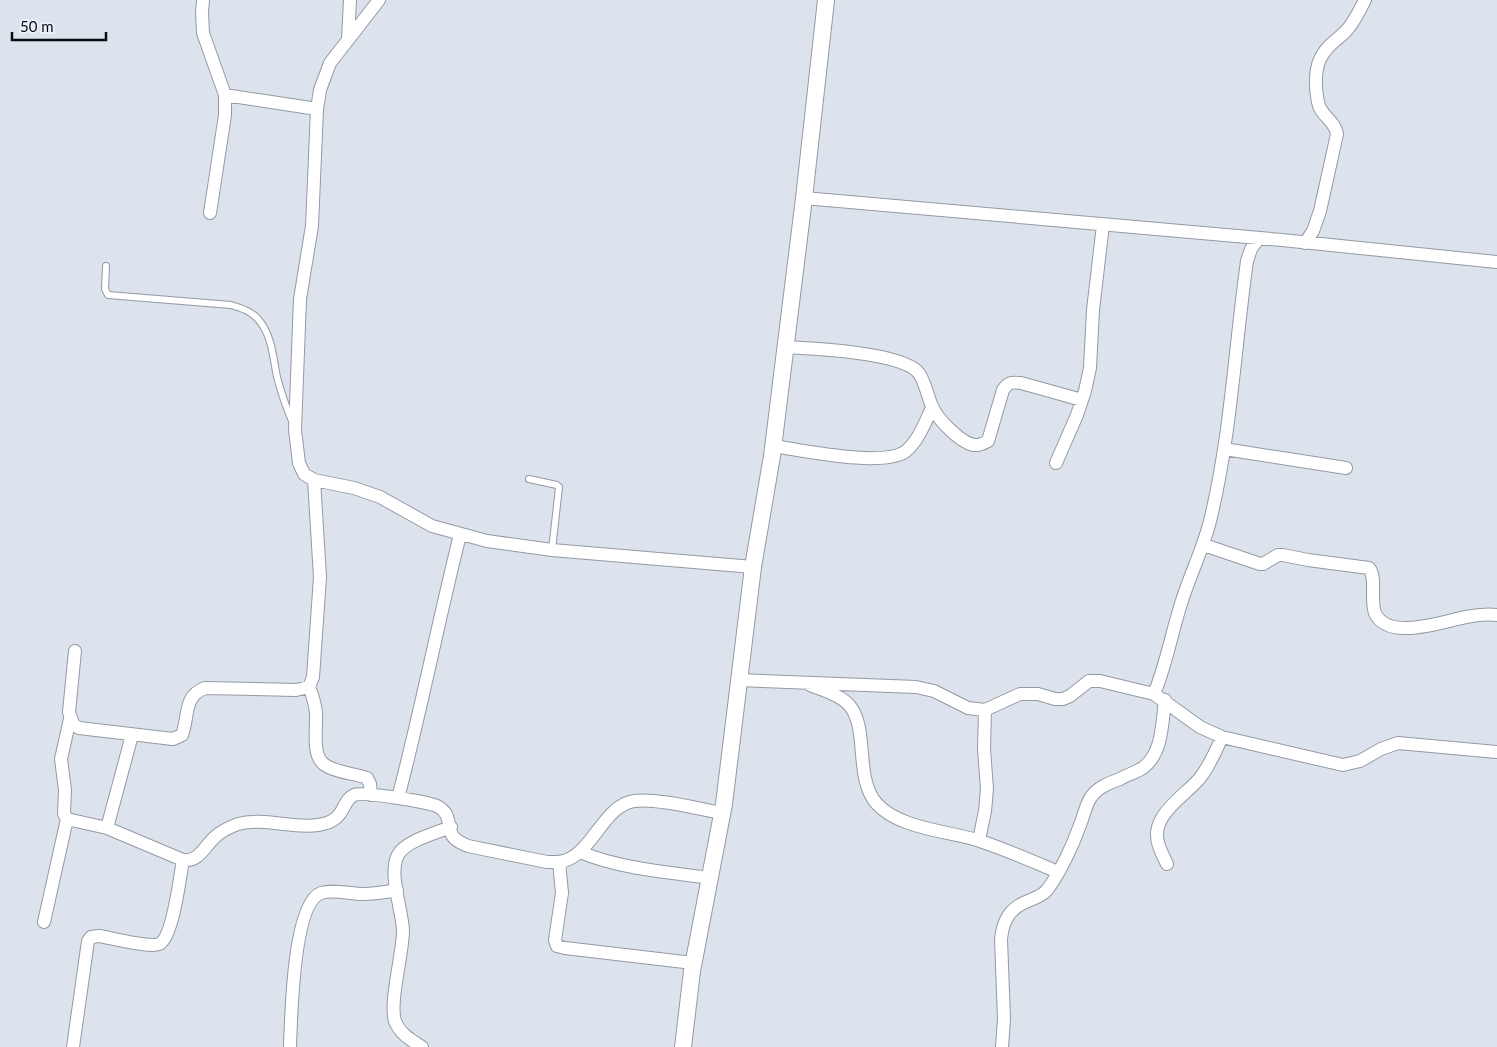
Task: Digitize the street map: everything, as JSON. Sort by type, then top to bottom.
[{"type":"street","points":[[203,0],[202,34],[224,95],[225,115],[210,213]]},
{"type":"street","points":[[348,39],[350,0]]},
{"type":"street","points":[[379,0],[330,63],[320,90],[317,109],[315,198],[309,254],[303,276],[300,299],[295,430],[299,463],[304,474],[314,480],[354,488],[380,497],[432,526],[488,541],[552,550],[753,567]]},
{"type":"street","points":[[684,1047],[693,963],[722,813],[753,567],[773,446],[804,198],[826,0]]},
{"type":"street","points":[[1305,243],[1313,231],[1318,217],[1337,134],[1334,124],[1322,112],[1318,102],[1318,61],[1326,49],[1346,32],[1365,0]]},
{"type":"street","points":[[224,95],[317,109]]},
{"type":"street","points":[[804,198],[1258,238],[1497,262]]},
{"type":"street","points":[[1056,463],[1082,400],[1090,368],[1093,310],[1103,225]]},
{"type":"street","points":[[1002,1047],[1004,1019],[1002,939],[1003,927],[1007,916],[1016,907],[1046,892],[1058,872],[1081,824],[1085,809],[1094,794],[1108,783],[1143,768],[1152,758],[1158,746],[1159,697],[1163,671],[1180,606],[1204,545],[1211,518],[1224,449],[1246,262],[1258,238]]},
{"type":"street","points":[[785,347],[856,354],[907,364],[918,372],[932,408],[939,419],[950,429],[976,446],[988,440],[1003,390],[1007,384],[1013,382],[1021,383],[1082,400]]},
{"type":"street","points":[[773,446],[868,459],[888,458],[906,451],[917,438],[932,408]]},
{"type":"street","points":[[1224,449],[1346,468]]},
{"type":"street","points":[[314,480],[320,577],[313,677],[309,687],[316,712],[316,747],[319,760],[324,765],[334,770],[366,778],[370,784],[371,795]]},
{"type":"street","points":[[398,798],[415,735],[460,535]]},
{"type":"street","points":[[1204,545],[1260,564],[1278,554],[1283,554],[1308,560],[1369,568],[1372,574],[1372,601],[1376,614],[1382,622],[1391,627],[1402,628],[1432,625],[1466,616],[1497,615]]},
{"type":"street","points":[[44,922],[66,819],[64,814],[65,790],[61,759],[70,719],[69,712],[75,651]]},
{"type":"street","points":[[738,680],[916,687],[934,691],[968,708],[984,710],[1020,694],[1038,694],[1055,699],[1063,699],[1070,696],[1089,681],[1100,681],[1159,697],[1200,727],[1222,737],[1343,765],[1360,761],[1381,749],[1398,743],[1497,752]]},
{"type":"street","points":[[803,682],[838,697],[850,706],[856,718],[868,789],[876,803],[889,814],[912,823],[979,840],[1058,872]]},
{"type":"street","points":[[70,719],[79,728],[173,739],[182,735],[192,696],[197,691],[205,688],[296,690],[309,687]]},
{"type":"street","points":[[979,840],[987,789],[984,710]]},
{"type":"street","points":[[107,828],[132,735]]},
{"type":"street","points":[[1167,864],[1158,844],[1157,829],[1163,815],[1201,776],[1222,737]]},
{"type":"street","points":[[66,819],[107,828],[189,861],[195,859],[215,837],[226,829],[239,824],[320,825],[331,822],[340,815],[348,800],[354,795],[371,795],[398,798],[436,806],[444,810],[449,818],[452,836],[458,842],[468,846],[546,862],[559,862],[568,860],[580,852],[615,811],[624,804],[634,801],[650,801],[722,813]]},
{"type":"street","points":[[422,1047],[407,1038],[395,1020],[394,1006],[403,930],[395,866],[398,855],[404,847],[414,841],[451,827]]},
{"type":"street","points":[[580,852],[610,862],[644,869],[710,878]]},
{"type":"street","points":[[73,1047],[88,941],[91,937],[98,936],[149,945],[160,944],[166,938],[170,927],[183,860]]},
{"type":"street","points":[[559,862],[562,893],[555,940],[557,946],[693,963]]},
{"type":"street","points":[[290,1047],[297,956],[302,923],[308,905],[318,894],[328,891],[364,894],[397,890]]},
{"type":"lane","points":[[106,266],[105,289],[108,295],[231,305],[247,310],[258,318],[265,329],[271,345],[285,405],[295,430]]},
{"type":"lane","points":[[529,479],[560,487],[552,550]]}]
